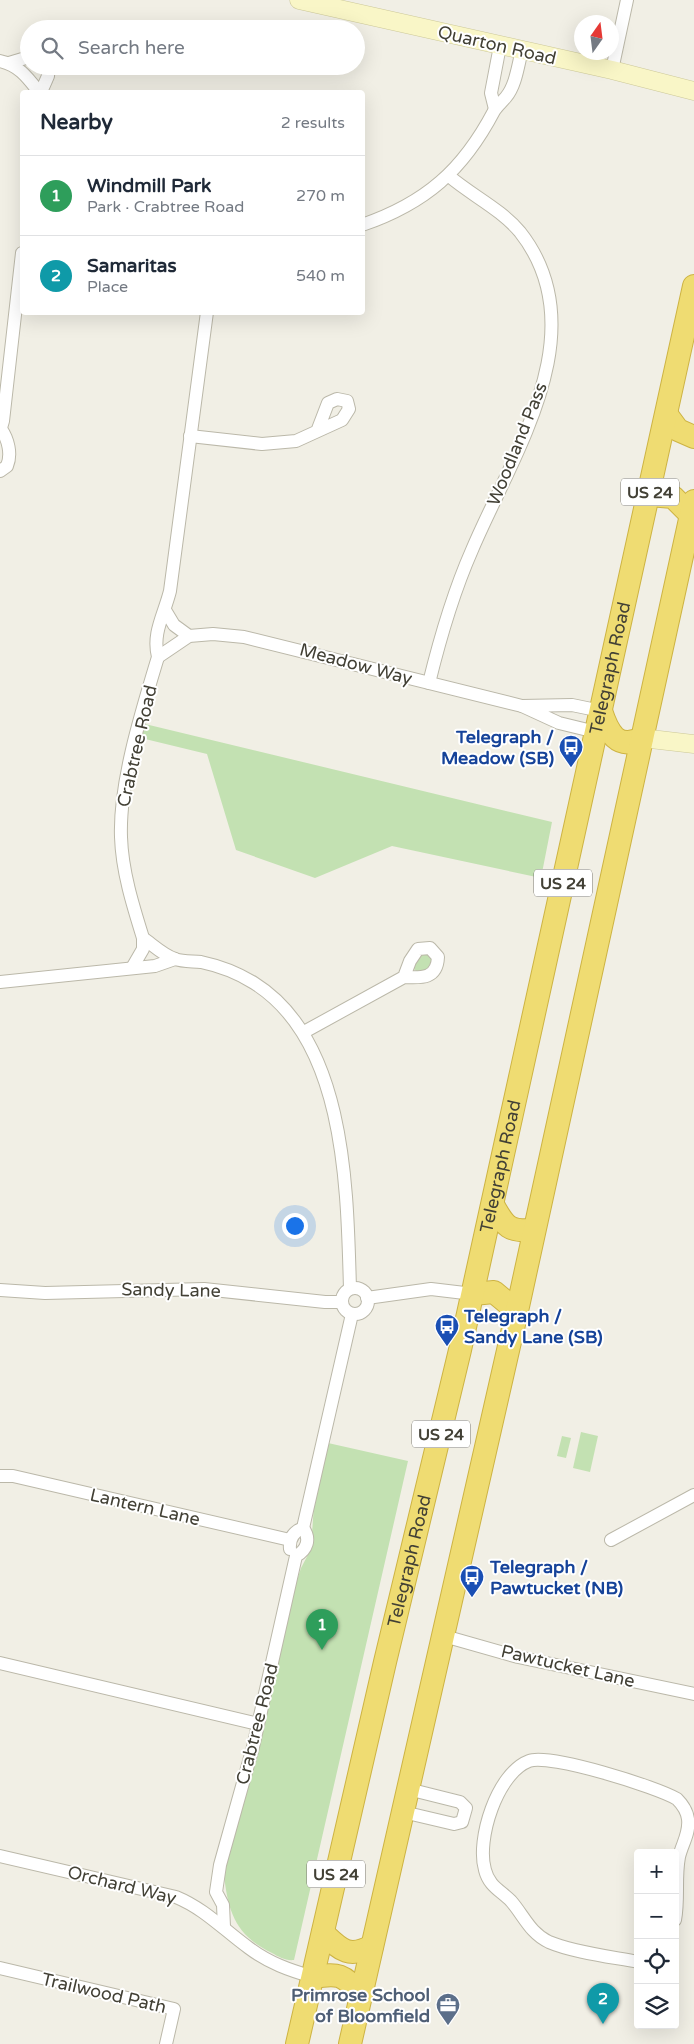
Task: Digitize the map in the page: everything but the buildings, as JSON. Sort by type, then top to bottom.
[{"type":"highway","name":"Telegraph Road","points":[[297,2044],[473,1294],[694,286]]},
{"type":"highway","points":[[667,415],[678,430],[694,437]]},
{"type":"highway","points":[[649,496],[673,497],[693,508]]},
{"type":"highway","name":"US 24","points":[[350,2044],[444,1636],[693,508]]},
{"type":"highway","points":[[599,722],[616,738],[626,742],[635,742],[642,738]]},
{"type":"highway","points":[[493,1205],[501,1221],[511,1229],[519,1231],[534,1230]]},
{"type":"highway","points":[[473,1294],[494,1292],[516,1311]]},
{"type":"highway","points":[[323,1933],[346,1952],[360,1952],[372,1946]]},
{"type":"highway","points":[[312,1977],[339,1975],[350,1982],[360,1994]]},
{"type":"street","name":"Quarton Road","points":[[299,0],[612,70],[694,91]]},
{"type":"street","points":[[612,70],[626,0]]},
{"type":"street","points":[[495,109],[491,93],[500,46]]},
{"type":"street","points":[[365,224],[380,219],[416,200],[449,176],[476,144],[495,109],[512,87],[522,50]]},
{"type":"street","points":[[4,62],[20,59]]},
{"type":"street","points":[[4,62],[20,72]]},
{"type":"street","points":[[25,75],[38,90]]},
{"type":"street","points":[[41,90],[48,75]]},
{"type":"street","name":"Woodland Pass","points":[[429,683],[445,620],[460,578],[520,446],[539,396],[548,360],[552,324],[549,295],[543,274],[520,232],[503,216],[449,176]]},
{"type":"street","points":[[0,471],[7,466],[9,456],[5,435],[1,430],[20,270]]},
{"type":"street","name":"Crabtree Road","points":[[144,938],[126,875],[121,839],[121,813],[126,779],[158,657],[155,641],[165,610],[176,554],[207,315]]},
{"type":"street","points":[[190,436],[279,444],[309,436],[318,429]]},
{"type":"street","points":[[158,657],[189,636],[174,625],[165,610]]},
{"type":"street","name":"Meadow Way","points":[[189,636],[219,634],[260,639],[522,706],[559,723],[599,722]]},
{"type":"street","name":"Meadow Way","points":[[522,706],[563,705],[599,722]]},
{"type":"street","points":[[642,738],[694,744]]},
{"type":"street","points":[[132,968],[142,949],[144,938],[175,959]]},
{"type":"street","points":[[0,982],[155,966],[175,959],[202,962],[243,977],[278,1002],[304,1032],[315,1058],[331,1106],[343,1162],[349,1207],[350,1288],[344,1294],[341,1302],[344,1310],[352,1314],[364,1310],[367,1298]]},
{"type":"street","points":[[304,1032],[404,977]]},
{"type":"street","points":[[350,1288],[361,1290],[367,1298]]},
{"type":"street","name":"Sandy Lane","points":[[0,1290],[45,1293],[204,1289],[301,1300],[341,1302]]},
{"type":"street","points":[[367,1298],[432,1289],[473,1294]]},
{"type":"street","name":"Crabtree Road","points":[[224,1927],[223,1905],[216,1892],[224,1848],[258,1724],[296,1556],[302,1553],[308,1541],[308,1536],[302,1528],[352,1314]]},
{"type":"street","name":"Lantern Lane","points":[[0,1476],[13,1476],[290,1540]]},
{"type":"street","points":[[611,1540],[694,1495]]},
{"type":"street","points":[[296,1556],[291,1552],[290,1540],[302,1528]]},
{"type":"street","name":"Pawtucket Lane","points":[[444,1636],[518,1657],[694,1694]]},
{"type":"street","points":[[0,1663],[258,1724]]},
{"type":"street","points":[[634,1961],[559,1945],[536,1934],[511,1902],[491,1885],[487,1878],[483,1858],[487,1821],[495,1800],[511,1775],[525,1762],[538,1758],[580,1766],[671,1795],[682,1804],[689,1821],[687,1837],[678,1865],[679,1894]]},
{"type":"street","points":[[408,1789],[460,1802],[465,1814],[487,1821]]},
{"type":"street","points":[[403,1812],[454,1824],[465,1814]]},
{"type":"street","name":"Orchard Way","points":[[0,1856],[176,1897],[196,1905],[248,1948],[270,1962],[312,1977]]},
{"type":"street","points":[[196,1905],[210,1898],[216,1892]]},
{"type":"street","name":"Trailwood Path","points":[[0,1968],[174,2009],[166,2044]]},
{"type":"green space","points":[[145,724],[552,822],[541,878],[392,846],[315,878],[236,850],[207,754],[141,738]]},
{"type":"green space","points":[[421,954],[427,954],[432,958],[433,967],[418,973],[413,968]]},
{"type":"green space","points":[[581,1432],[598,1436],[590,1472],[573,1468]]},
{"type":"green space","points":[[562,1436],[571,1438],[566,1458],[557,1456]]},
{"type":"green space","points":[[328,1443],[408,1461],[294,1960],[291,1960],[280,1957],[260,1946],[242,1931],[231,1911],[224,1875],[293,1592],[301,1568],[311,1549],[314,1504]]},
{"type":"place","name":"Telegraph / Meadow (SB)","points":[[571,768]]},
{"type":"place","name":"Telegraph / Sandy Lane (SB)","points":[[447,1347]]},
{"type":"place","name":"Telegraph / Pawtucket (NB)","points":[[472,1598]]},
{"type":"place","name":"Windmill Park","points":[[322,1650]]},
{"type":"place","name":"Samaritas","points":[[603,2024]]},
{"type":"place","name":"Primrose School of Bloomfield","points":[[448,2026]]}]
